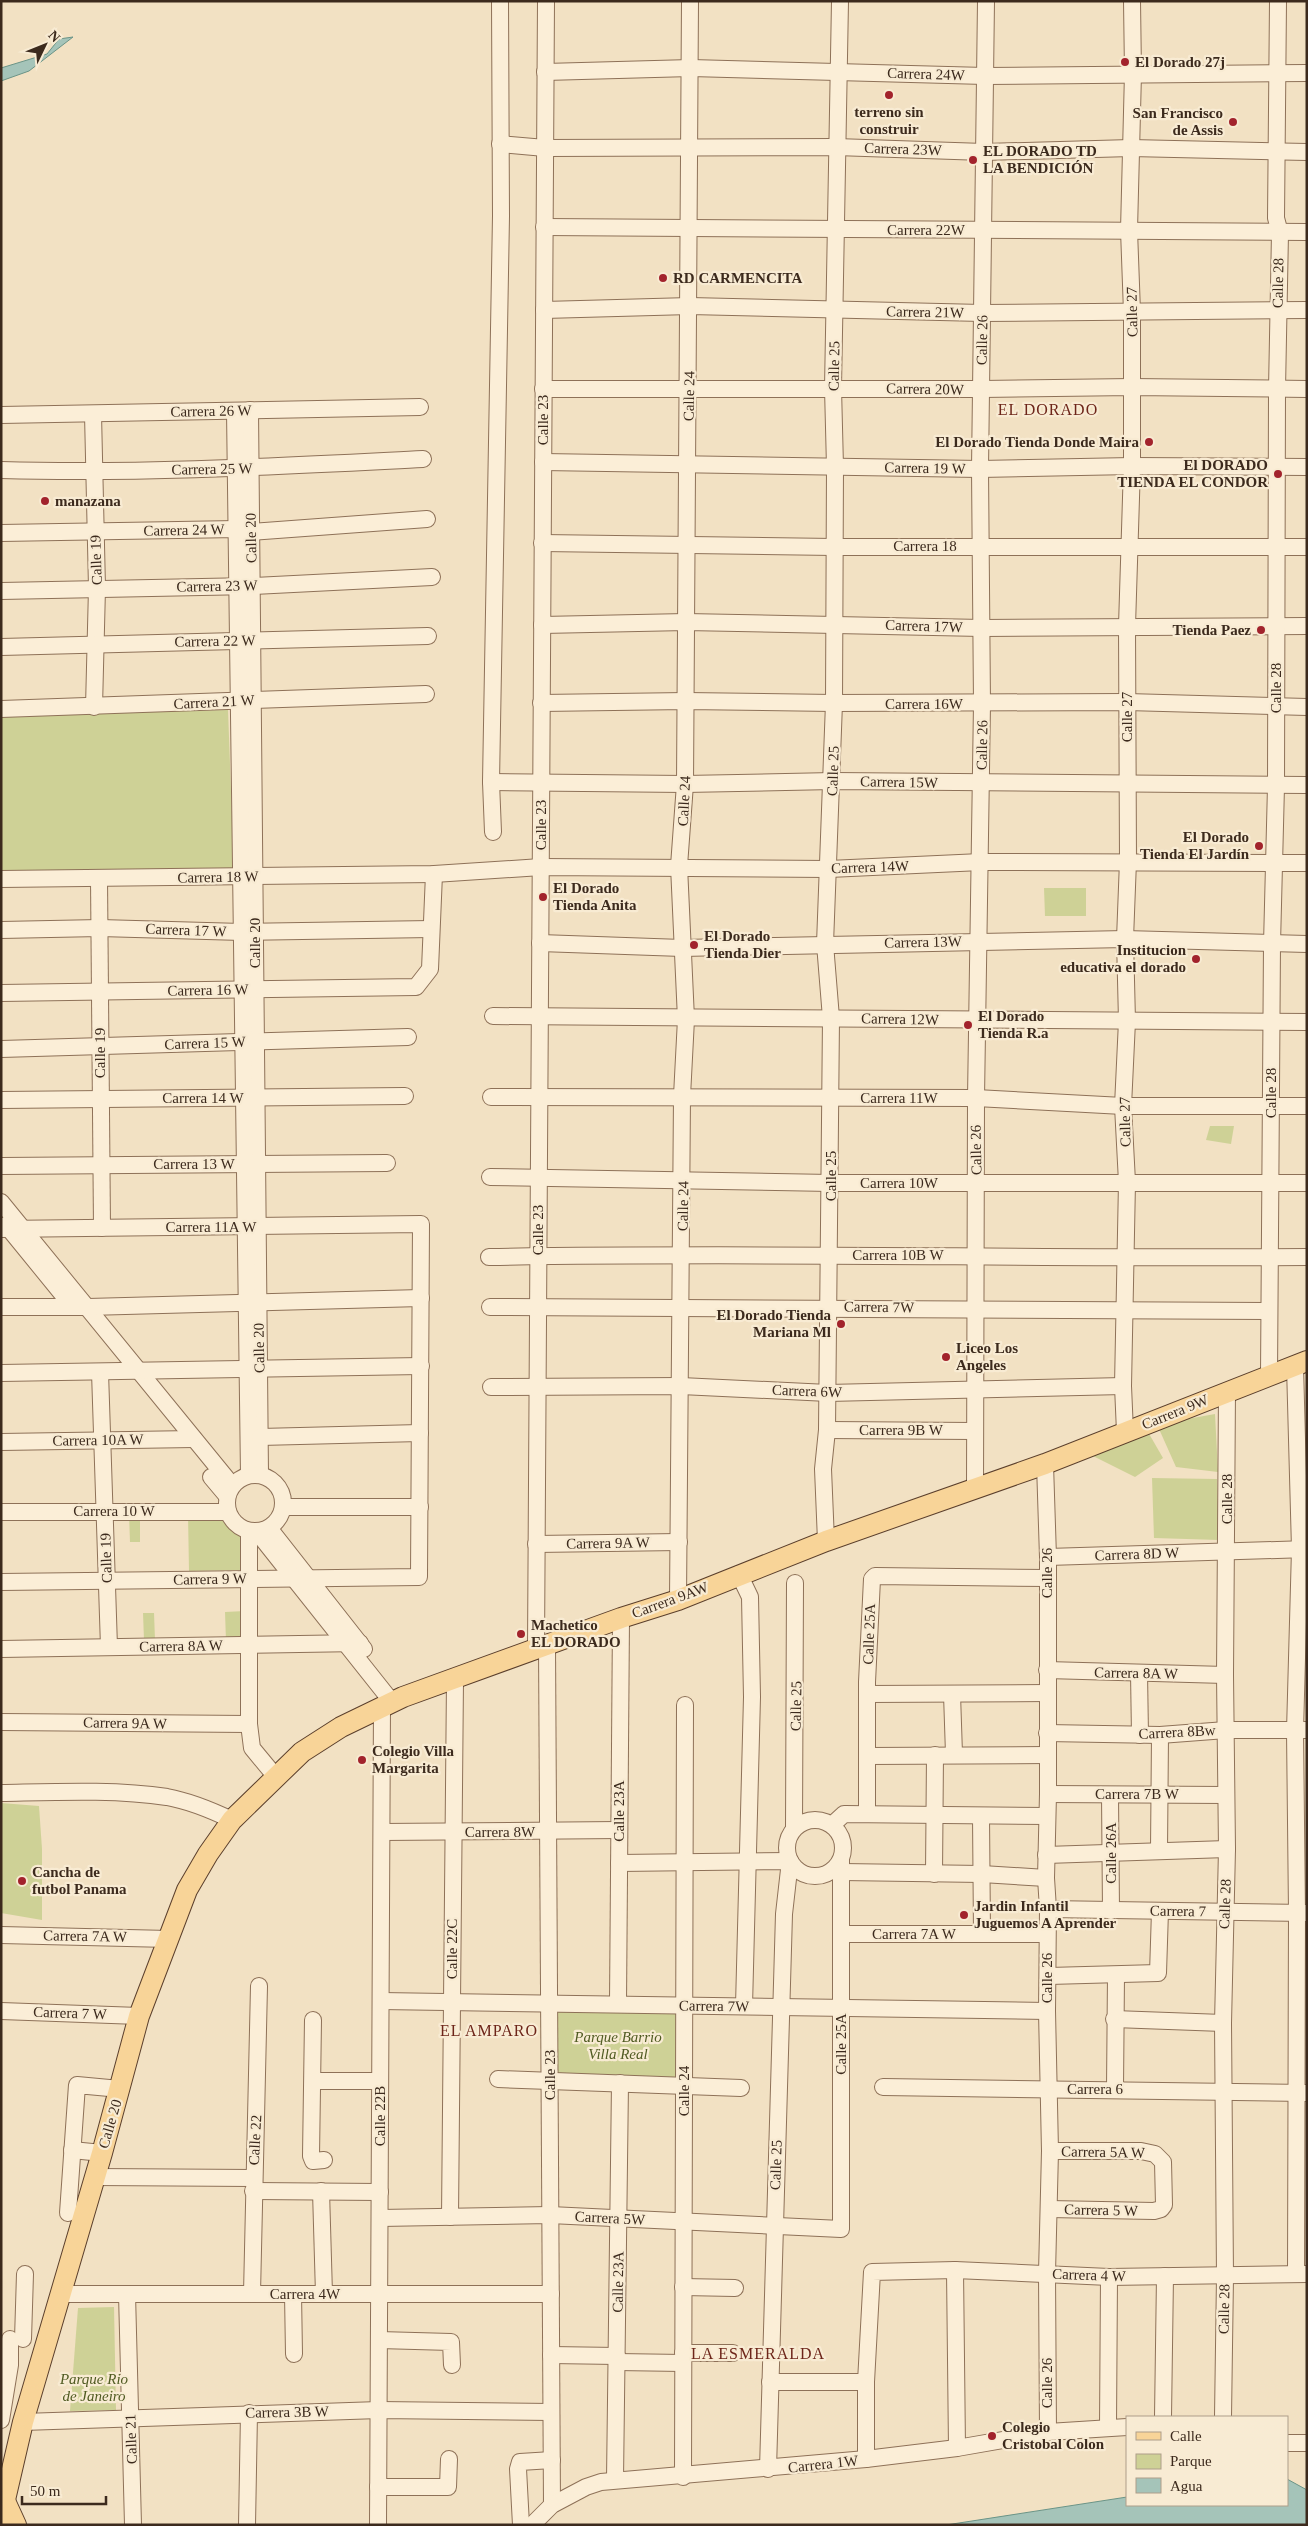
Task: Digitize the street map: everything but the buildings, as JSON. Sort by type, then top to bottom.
[{"type":"main road","name":"Carrera 9W","points":[[1045,1464],[1227,1391],[1301,1364]]},
{"type":"main road","name":"Carrera 9AW","points":[[302,1752],[341,1727],[392,1702],[621,1618],[678,1600],[739,1574],[826,1541],[1045,1464]]},
{"type":"main road","name":"Calle 20","points":[[16,2525],[3,2509],[23,2422],[102,2153],[139,2016],[187,1890],[208,1854],[232,1820],[302,1752]]},
{"type":"street","points":[[493,832],[491,782],[500,144],[500,1]]},
{"type":"street","name":"Calle 23","points":[[546,1],[536,1544],[542,1647],[548,1832],[552,2505]]},
{"type":"street","name":"Calle 24","points":[[678,1600],[683,1180],[682,1096],[686,1019],[679,866],[685,784],[690,306],[690,1]]},
{"type":"street","name":"Calle 25","points":[[826,1541],[823,1469],[828,1393],[831,1018],[825,944],[833,781],[835,467],[833,388],[840,1]]},
{"type":"street","name":"Calle 26","points":[[975,1489],[977,942],[982,704],[980,469],[986,1]]},
{"type":"street","name":"Calle 27","points":[[1125,1432],[1123,1386],[1127,1182],[1124,1106],[1127,1021],[1125,939],[1128,861],[1126,785],[1127,626],[1132,466],[1132,312],[1129,230],[1133,74],[1132,1]]},
{"type":"street","name":"Calle 28","points":[[1269,1375],[1272,944],[1276,786],[1276,389],[1280,233],[1276,218],[1278,1]]},
{"type":"street","name":"Carrera 24W","points":[[545,72],[691,68],[985,76],[1307,73]]},
{"type":"street","name":"Carrera 23W","points":[[500,144],[545,148],[836,147],[984,152],[1131,148],[1214,152],[1307,152]]},
{"type":"street","name":"Carrera 22W","points":[[544,227],[1307,232]]},
{"type":"street","name":"Carrera 21W","points":[[544,310],[690,306],[982,313],[1307,310]]},
{"type":"street","name":"Carrera 20W","points":[[543,389],[689,387],[1307,389]]},
{"type":"street","name":"Carrera 26 W","points":[[1,415],[420,406]]},
{"type":"street","name":"Calle 20","points":[[243,410],[254,1475]]},
{"type":"street","name":"Calle 19","points":[[93,414],[95,472],[94,532],[97,588],[94,707]]},
{"type":"street","name":"Carrera 25 W","points":[[1,470],[95,472],[243,468],[423,459]]},
{"type":"street","name":"Carrera 19 W","points":[[543,462],[980,469],[1132,466],[1307,468]]},
{"type":"street","name":"Carrera 24 W","points":[[1,533],[244,531],[427,519]]},
{"type":"street","name":"Carrera 18","points":[[542,543],[834,547],[1307,547]]},
{"type":"street","name":"Carrera 23 W","points":[[1,591],[245,586],[432,577]]},
{"type":"street","name":"Carrera 17W","points":[[542,625],[686,622],[982,628],[1307,626]]},
{"type":"street","name":"Carrera 22 W","points":[[1,647],[428,636]]},
{"type":"street","name":"Carrera 21 W","points":[[1,709],[426,694]]},
{"type":"street","name":"Carrera 16W","points":[[542,703],[686,701],[834,704],[1127,702],[1307,707]]},
{"type":"street","name":"Carrera 15W","points":[[491,782],[685,784],[833,781],[1126,785],[1307,785]]},
{"type":"street","name":"Carrera 14W","points":[[434,874],[540,867],[679,866],[829,869],[980,862],[1307,863]]},
{"type":"street","points":[[431,929],[434,874]]},
{"type":"street","name":"Carrera 18 W","points":[[1,879],[434,874]]},
{"type":"street","name":"Calle 19","points":[[100,878],[102,1228]]},
{"type":"street","name":"Carrera 17 W","points":[[1,930],[100,928],[248,932],[431,929]]},
{"type":"street","name":"Carrera 16 W","points":[[1,993],[416,987],[430,969],[431,929]]},
{"type":"street","name":"Carrera 13W","points":[[540,943],[682,948],[1125,939],[1307,944]]},
{"type":"street","name":"Carrera 12W","points":[[493,1016],[540,1018],[831,1018],[1307,1022]]},
{"type":"street","name":"Carrera 15 W","points":[[1,1049],[408,1037]]},
{"type":"street","name":"Carrera 14 W","points":[[1,1100],[405,1096]]},
{"type":"street","name":"Carrera 11W","points":[[491,1097],[976,1098],[1124,1106],[1307,1106]]},
{"type":"street","name":"Carrera 13 W","points":[[1,1166],[388,1163]]},
{"type":"street","name":"Carrera 10W","points":[[490,1177],[831,1183],[1307,1183]]},
{"type":"street","points":[[1,1202],[9,1227],[80,1307],[187,1439],[229,1498],[239,1527],[258,1530],[278,1519],[283,1508],[282,1497],[278,1487],[270,1480],[254,1475],[229,1498]]},
{"type":"street","name":"Carrera 11A W","points":[[9,1227],[252,1227],[422,1224],[421,1298]]},
{"type":"street","name":"Carrera 10B W","points":[[489,1257],[829,1254],[1125,1259],[1307,1257]]},
{"type":"street","points":[[1,1307],[80,1307],[421,1298],[420,1507],[283,1508]]},
{"type":"street","name":"Carrera 7W","points":[[490,1307],[829,1307],[1268,1311]]},
{"type":"street","points":[[1301,1364],[1303,1549],[1301,1730],[1301,2274]]},
{"type":"street","points":[[1,1373],[421,1366]]},
{"type":"street","name":"Calle 20","points":[[253,1368],[260,1437],[254,1475]]},
{"type":"street","name":"Calle 19","points":[[100,1372],[109,1647]]},
{"type":"street","name":"Carrera 6W","points":[[491,1387],[681,1386],[828,1393],[1123,1386]]},
{"type":"street","name":"Calle 28","points":[[1223,2416],[1225,2276],[1223,2023],[1224,1912],[1227,1849],[1225,1675],[1227,1391]]},
{"type":"street","name":"Carrera 9B W","points":[[827,1430],[974,1431]]},
{"type":"street","points":[[260,1437],[420,1433]]},
{"type":"street","name":"Carrera 10A W","points":[[1,1442],[187,1439]]},
{"type":"street","name":"Calle 26","points":[[1045,1464],[1048,1557],[1046,1878],[1049,1976],[1047,2011],[1050,2151],[1046,2273],[1048,2432]]},
{"type":"street","name":"Carrera 10 W","points":[[1,1512],[105,1511],[229,1498]]},
{"type":"street","name":"Carrera 9 W","points":[[1,1582],[420,1577],[420,1507]]},
{"type":"street","points":[[258,1530],[302,1578],[353,1643],[392,1702]]},
{"type":"street","points":[[258,1530],[249,1579],[249,1724],[252,1748],[276,1776]]},
{"type":"street","name":"Carrera 9A W","points":[[536,1544],[679,1542]]},
{"type":"street","name":"Carrera 8D W","points":[[1048,1557],[1303,1549]]},
{"type":"street","points":[[739,1574],[750,1597],[752,1696],[744,2006]]},
{"type":"street","name":"Calle 25A","points":[[867,1814],[870,1582],[875,1576],[1048,1578]]},
{"type":"street","name":"Calle 25","points":[[794,1828],[796,1583]]},
{"type":"street","name":"Calle 23A","points":[[618,2004],[621,1618]]},
{"type":"street","name":"Carrera 8A W","points":[[1,1649],[353,1643]]},
{"type":"street","name":"Carrera 8A W","points":[[1047,1670],[1225,1675]]},
{"type":"street","points":[[1139,1673],[1140,1735]]},
{"type":"street","name":"Calle 22C","points":[[450,2217],[454,1680]]},
{"type":"street","points":[[868,1694],[1047,1693]]},
{"type":"street","points":[[952,1694],[954,1754]]},
{"type":"street","name":"Calle 22B","points":[[378,2525],[382,1832],[392,1702]]},
{"type":"street","name":"Calle 24","points":[[683,2477],[685,1705]]},
{"type":"street","name":"Carrera 9A W","points":[[1,1722],[249,1724]]},
{"type":"street","name":"Carrera 8Bw","points":[[1047,1733],[1160,1735],[1226,1730],[1301,1730]]},
{"type":"street","points":[[1159,1851],[1160,1735]]},
{"type":"street","points":[[868,1756],[954,1754],[1047,1755]]},
{"type":"street","points":[[934,1874],[935,1755]]},
{"type":"street","points":[[1,1793],[75,1792],[167,1797],[204,1807],[232,1820]]},
{"type":"street","name":"Carrera 7B W","points":[[1048,1794],[1226,1795]]},
{"type":"street","name":"Calle 26A","points":[[1110,1795],[1111,1911]]},
{"type":"street","points":[[832,1825],[844,1814],[1047,1816]]},
{"type":"street","points":[[980,1816],[982,1934]]},
{"type":"street","points":[[841,1866],[844,1847],[840,1835],[832,1825],[823,1820],[812,1819],[802,1822],[794,1828],[786,1844],[790,1861],[799,1871],[810,1876],[823,1875],[841,1866],[934,1874],[982,1874],[1046,1878]]},
{"type":"street","name":"Carrera 8W","points":[[382,1832],[619,1830]]},
{"type":"street","points":[[1046,1855],[1227,1849]]},
{"type":"street","points":[[619,1863],[790,1861]]},
{"type":"street","name":"Calle 25","points":[[768,2469],[774,2225],[783,2007],[784,1914],[790,1861]]},
{"type":"street","name":"Calle 25A","points":[[841,1866],[841,2229]]},
{"type":"street","name":"Carrera 7","points":[[1048,1909],[1302,1913]]},
{"type":"street","points":[[1049,1976],[1155,1974],[1159,1971],[1160,1911]]},
{"type":"street","name":"Carrera 7A W","points":[[842,1934],[1047,1934]]},
{"type":"street","name":"Carrera 7A W","points":[[1,1935],[169,1939]]},
{"type":"street","points":[[1114,2089],[1116,1975]]},
{"type":"street","name":"Calle 22","points":[[252,2294],[259,1986]]},
{"type":"street","name":"Carrera 7W","points":[[381,2001],[1047,2011]]},
{"type":"street","name":"Carrera 7 W","points":[[1,2011],[139,2016]]},
{"type":"street","points":[[313,2020],[311,2156],[313,2161],[324,2160]]},
{"type":"street","points":[[1114,2020],[1223,2023]]},
{"type":"street","points":[[313,2080],[380,2081]]},
{"type":"street","points":[[498,2080],[684,2084],[741,2088]]},
{"type":"street","name":"Calle 23A","points":[[616,2480],[620,2083]]},
{"type":"street","points":[[68,2213],[77,2085],[120,2089]]},
{"type":"street","name":"Carrera 6","points":[[884,2087],[1302,2093]]},
{"type":"street","points":[[72,2150],[102,2153]]},
{"type":"street","name":"Carrera 5A W","points":[[1050,2151],[1141,2151],[1155,2154],[1163,2162],[1164,2205],[1161,2210],[1154,2211]]},
{"type":"street","points":[[94,2177],[253,2184],[321,2191],[380,2192]]},
{"type":"street","points":[[321,2191],[324,2294]]},
{"type":"street","name":"Carrera 5 W","points":[[1049,2209],[1154,2211]]},
{"type":"street","name":"Carrera 5W","points":[[380,2218],[550,2215],[841,2229]]},
{"type":"street","points":[[955,2270],[957,2448]]},
{"type":"street","name":"Carrera 4 W","points":[[866,2382],[872,2272],[955,2270],[1109,2276],[1301,2274]]},
{"type":"street","points":[[1,2420],[10,2365],[11,2339],[25,2274]]},
{"type":"street","points":[[1108,2427],[1109,2276]]},
{"type":"street","points":[[1163,2416],[1165,2276]]},
{"type":"street","points":[[683,2287],[735,2288]]},
{"type":"street","name":"Carrera 4W","points":[[60,2294],[551,2294]]},
{"type":"street","name":"Calle 21","points":[[126,2294],[133,2525]]},
{"type":"street","points":[[293,2294],[294,2354]]},
{"type":"street","points":[[11,2339],[48,2340]]},
{"type":"street","points":[[379,2340],[451,2342],[452,2365]]},
{"type":"street","points":[[551,2355],[617,2359],[683,2358],[733,2353]]},
{"type":"street","points":[[770,2382],[866,2382],[866,2459]]},
{"type":"street","name":"Carrera 3B W","points":[[23,2422],[378,2410],[551,2412]]},
{"type":"street","points":[[247,2525],[249,2413]]},
{"type":"street","name":"Carrera 1W","points":[[532,2525],[552,2505],[586,2487],[616,2480],[683,2477],[866,2459],[957,2448],[1048,2432],[1126,2427]]},
{"type":"street","points":[[1288,2443],[1307,2443]]},
{"type":"street","points":[[378,2487],[448,2487],[449,2459]]},
{"type":"street","points":[[520,2525],[518,2469],[520,2462],[552,2460]]},
{"type":"green space","points":[[228,710],[234,872],[1,874],[1,714]]},
{"type":"green space","points":[[1044,888],[1086,888],[1086,916],[1045,916]]},
{"type":"green space","points":[[1210,1126],[1234,1126],[1231,1144],[1206,1140]]},
{"type":"green space","points":[[1215,1414],[1218,1472],[1176,1467],[1155,1420],[1165,1423]]},
{"type":"green space","points":[[1148,1432],[1163,1458],[1135,1477],[1087,1453]]},
{"type":"green space","points":[[1152,1478],[1217,1479],[1219,1540],[1154,1538]]},
{"type":"green space","points":[[129,1513],[140,1513],[140,1542],[130,1542]]},
{"type":"green space","points":[[188,1514],[221,1514],[229,1526],[240,1534],[242,1570],[189,1571]]},
{"type":"green space","points":[[245,1611],[246,1639],[226,1641],[225,1612]]},
{"type":"green space","points":[[143,1613],[154,1613],[155,1640],[144,1640]]},
{"type":"green space","name":"Cancha de futbol Panama","points":[[1,1803],[39,1806],[42,1849],[42,1920],[1,1913]]},
{"type":"green space","name":"Parque Barrio Villa Real","points":[[557,2012],[680,2013],[680,2080],[557,2078]]},
{"type":"green space","name":"Parque Rio de Janeiro","points":[[114,2307],[116,2410],[70,2411],[78,2308]]},
{"type":"water","points":[[73,37],[29,71],[1,81],[1,68],[47,54],[59,39]]},
{"type":"water","points":[[1288,2480],[1307,2490],[1307,2525],[946,2525],[1126,2497],[1126,2506],[1288,2506]]},
{"type":"place","name":"El Dorado 27j","points":[[1125,62]]},
{"type":"place","name":"terreno sin construir","points":[[889,95]]},
{"type":"place","name":"San Francisco de Assis","points":[[1233,122]]},
{"type":"place","name":"EL DORADO TD LA BENDICIÓN","points":[[973,160]]},
{"type":"place","name":"RD CARMENCITA","points":[[663,278]]},
{"type":"place","name":"El Dorado Tienda Donde Maira","points":[[1149,442]]},
{"type":"place","name":"El DORADO TIENDA EL CONDOR","points":[[1278,474]]},
{"type":"place","name":"manazana","points":[[45,501]]},
{"type":"place","name":"Tienda Paez","points":[[1261,630]]},
{"type":"place","name":"El Dorado Tienda El Jardín","points":[[1259,846]]},
{"type":"place","name":"El Dorado Tienda Anita","points":[[543,897]]},
{"type":"place","name":"El Dorado Tienda Dier","points":[[694,945]]},
{"type":"place","name":"Institucion educativa el dorado","points":[[1196,959]]},
{"type":"place","name":"El Dorado Tienda R.a","points":[[968,1025]]},
{"type":"place","name":"El Dorado Tienda Mariana Ml","points":[[841,1324]]},
{"type":"place","name":"Liceo Los Angeles","points":[[946,1357]]},
{"type":"place","name":"Machetico EL DORADO","points":[[521,1634]]},
{"type":"place","name":"Colegio Villa Margarita","points":[[362,1760]]},
{"type":"place","name":"Cancha de futbol Panama","points":[[22,1881]]},
{"type":"place","name":"Jardin Infantil Juguemos A Aprender","points":[[964,1915]]},
{"type":"place","name":"Colegio Cristobal Colon","points":[[992,2436]]},
{"type":"district","name":"EL DORADO","points":[[1048,409]]},
{"type":"district","name":"EL AMPARO","points":[[489,2030]]},
{"type":"district","name":"LA ESMERALDA","points":[[758,2353]]}]
